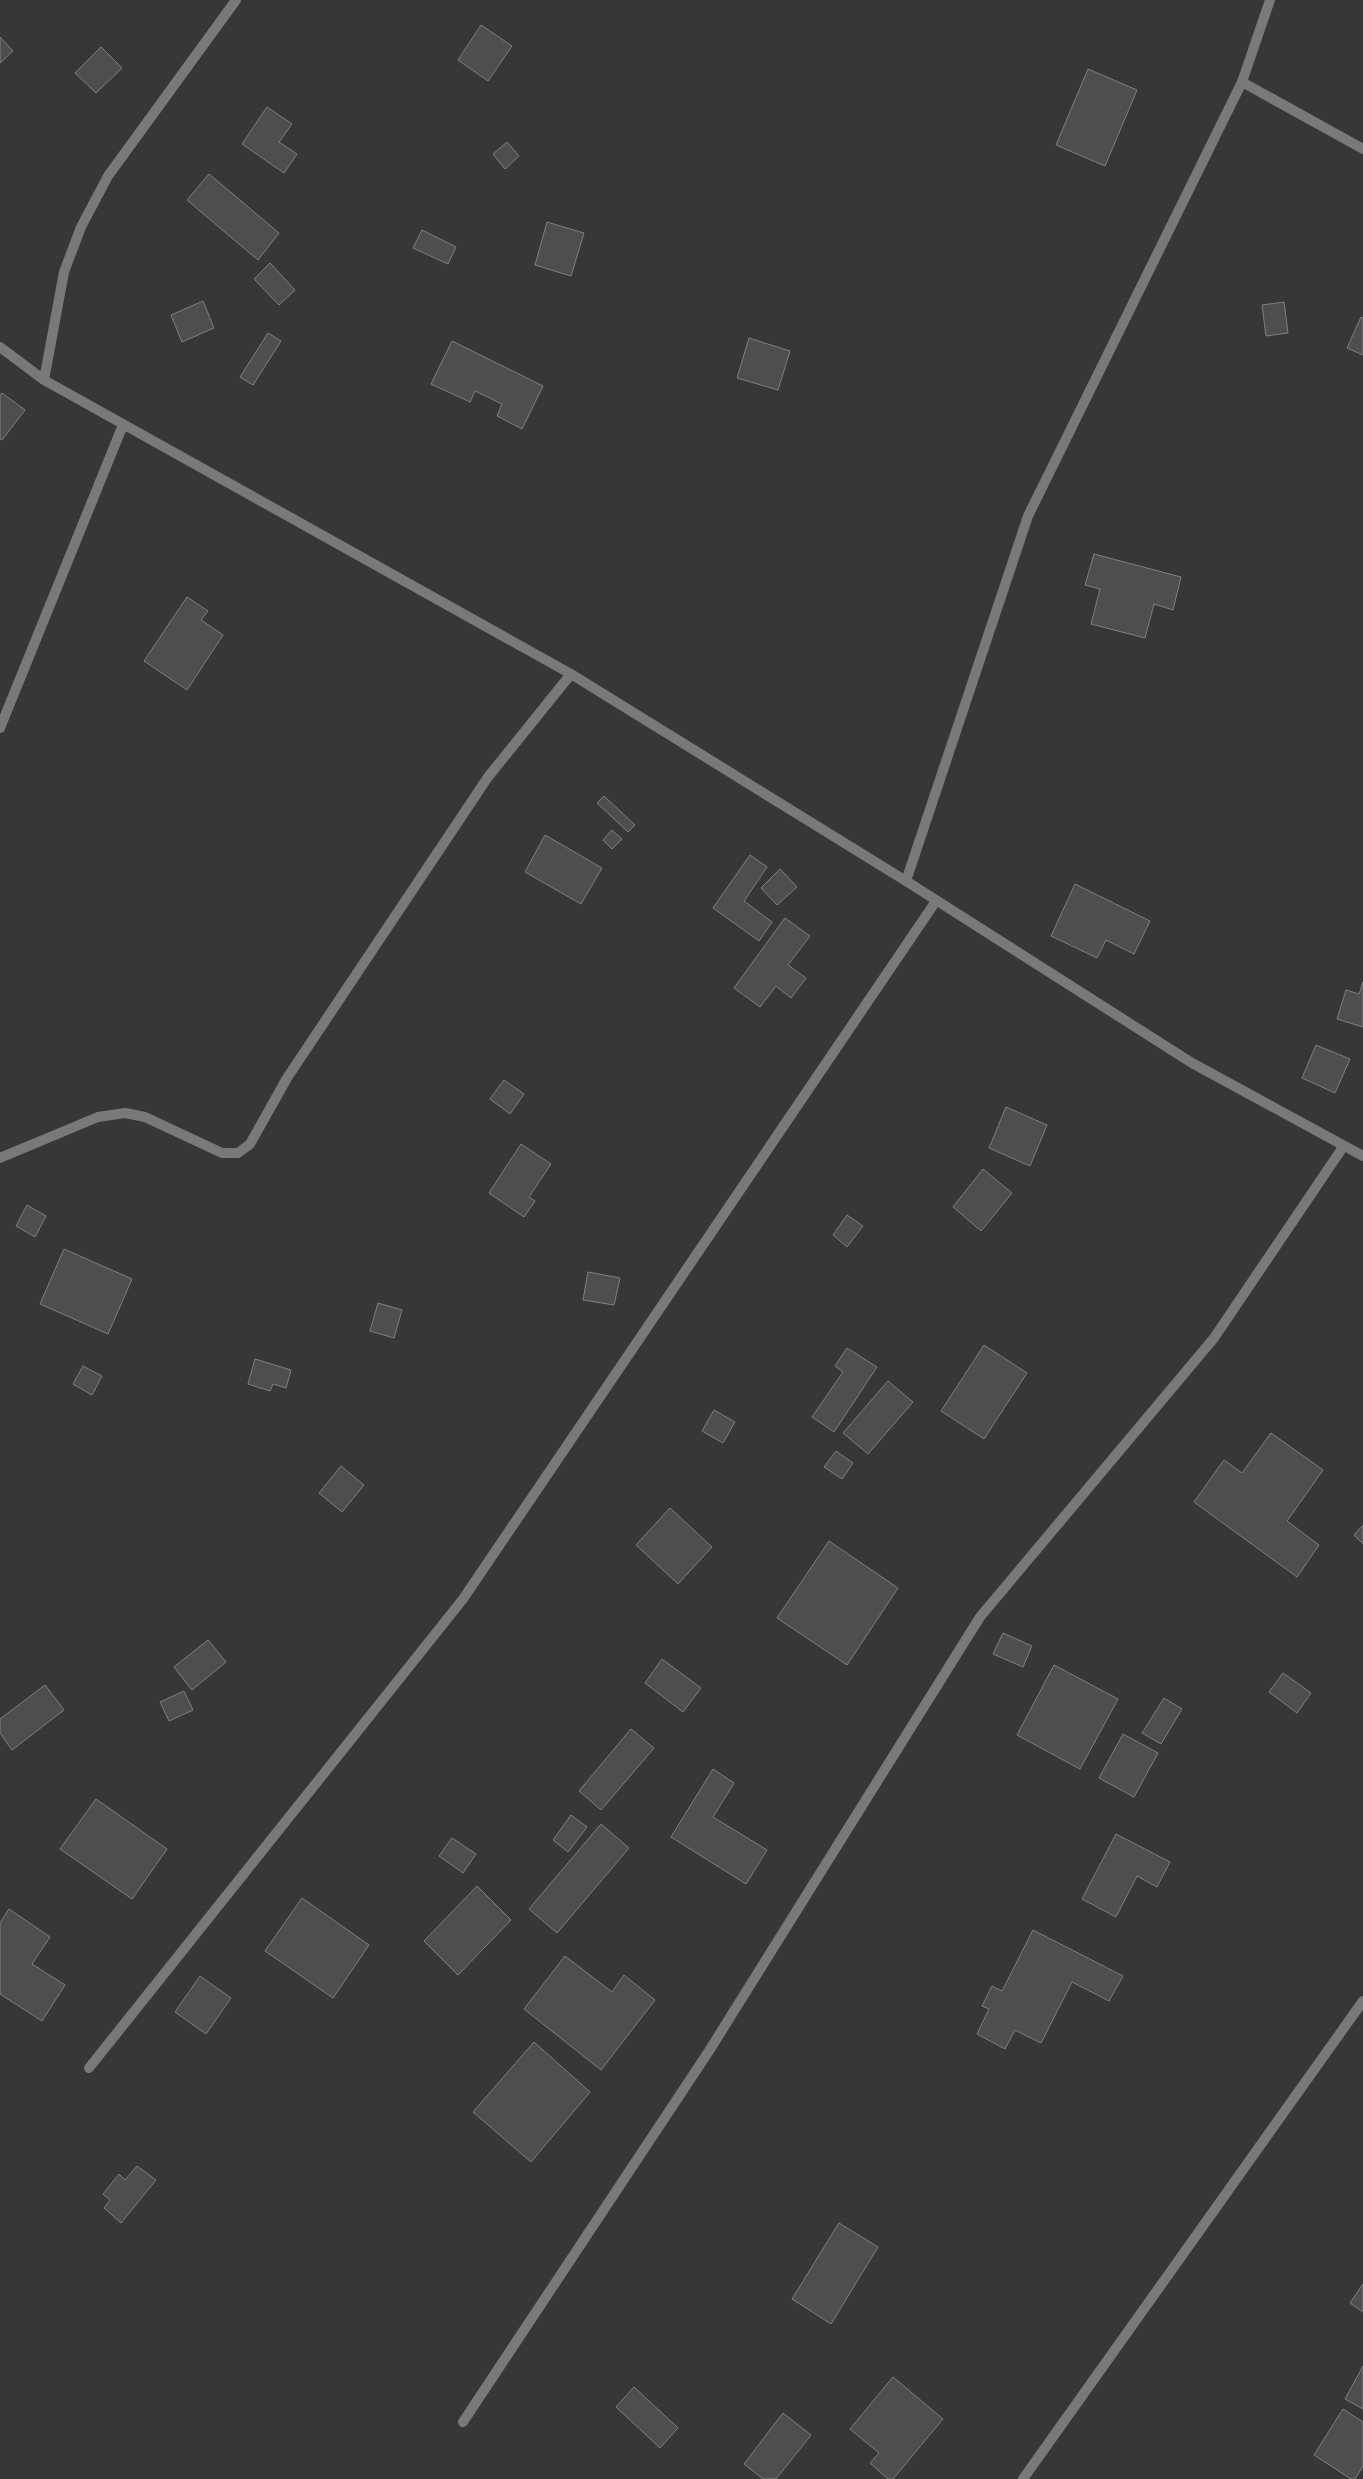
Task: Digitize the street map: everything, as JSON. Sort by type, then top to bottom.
[{"type":"street","points":[[44,380],[64,272],[81,227],[108,176],[236,0]]},
{"type":"street","points":[[906,881],[1028,516],[1242,82],[1270,0]]},
{"type":"street","points":[[1242,82],[1363,149]]},
{"type":"street","points":[[0,347],[44,380],[571,674],[906,881],[1192,1064],[1343,1147],[1363,1156]]},
{"type":"street","points":[[0,728],[123,425]]},
{"type":"street","points":[[0,1158],[98,1117],[125,1113],[145,1117],[222,1153],[238,1153],[250,1144],[287,1078],[488,776],[571,674]]},
{"type":"street","points":[[89,2068],[463,1599],[936,901]]},
{"type":"street","points":[[463,2422],[710,2051],[980,1617],[1214,1338],[1343,1147]]},
{"type":"street","points":[[1023,2479],[1363,2001]]},
{"type":"building","points":[[481,25],[512,46],[488,81],[458,60]]},
{"type":"building","points":[[0,37],[13,51],[0,63]]},
{"type":"building","points":[[101,47],[122,68],[96,93],[75,73]]},
{"type":"building","points":[[1088,69],[1137,90],[1105,166],[1056,145]]},
{"type":"building","points":[[267,107],[292,124],[279,142],[297,154],[284,173],[242,144]]},
{"type":"building","points":[[507,142],[519,156],[505,169],[493,154]]},
{"type":"building","points":[[209,174],[279,233],[258,260],[187,200]]},
{"type":"building","points":[[547,222],[584,233],[571,276],[535,265]]},
{"type":"building","points":[[422,230],[456,247],[448,264],[413,248]]},
{"type":"building","points":[[270,263],[295,290],[279,305],[254,279]]},
{"type":"building","points":[[203,301],[214,328],[182,342],[171,315]]},
{"type":"building","points":[[1284,302],[1288,333],[1266,336],[1262,305]]},
{"type":"building","points":[[1361,317],[1363,318],[1363,355],[1347,348]]},
{"type":"building","points":[[268,333],[281,341],[253,385],[240,377]]},
{"type":"building","points":[[749,338],[790,351],[778,390],[737,378]]},
{"type":"building","points":[[452,341],[543,386],[522,429],[497,416],[502,404],[475,391],[470,402],[431,384]]},
{"type":"building","points":[[2,393],[25,410],[2,440],[0,439],[0,396]]},
{"type":"building","points":[[1094,554],[1181,577],[1173,610],[1154,604],[1145,638],[1091,624],[1100,589],[1085,585]]},
{"type":"building","points":[[187,597],[208,611],[201,620],[223,635],[187,690],[144,661]]},
{"type":"building","points":[[604,796],[635,825],[628,832],[597,803]]},
{"type":"building","points":[[612,830],[622,839],[612,849],[603,840]]},
{"type":"building","points":[[545,835],[602,868],[581,904],[525,872]]},
{"type":"building","points":[[750,855],[767,867],[744,901],[772,922],[759,941],[713,908]]},
{"type":"building","points":[[780,869],[797,887],[777,905],[761,888]]},
{"type":"building","points":[[1075,884],[1150,921],[1134,954],[1106,940],[1097,958],[1051,936]]},
{"type":"building","points":[[785,918],[810,936],[788,965],[806,978],[791,998],[776,986],[760,1007],[734,988]]},
{"type":"building","points":[[1363,982],[1363,1027],[1337,1019],[1346,990],[1359,994]]},
{"type":"building","points":[[1316,1045],[1350,1059],[1335,1093],[1302,1078]]},
{"type":"building","points":[[504,1080],[524,1094],[510,1114],[490,1099]]},
{"type":"building","points":[[1006,1107],[1047,1125],[1030,1166],[989,1148]]},
{"type":"building","points":[[521,1144],[551,1164],[529,1197],[535,1201],[524,1217],[489,1193]]},
{"type":"building","points":[[983,1169],[1012,1193],[981,1231],[953,1207]]},
{"type":"building","points":[[27,1205],[46,1216],[35,1237],[16,1226]]},
{"type":"building","points":[[847,1215],[863,1226],[847,1247],[833,1235]]},
{"type":"building","points":[[64,1249],[132,1279],[108,1334],[40,1304]]},
{"type":"building","points":[[588,1272],[620,1278],[614,1305],[583,1300]]},
{"type":"building","points":[[378,1303],[402,1310],[394,1338],[370,1331]]},
{"type":"building","points":[[984,1345],[1027,1373],[984,1439],[941,1411]]},
{"type":"building","points":[[847,1348],[877,1367],[834,1432],[812,1417],[843,1372],[835,1366]]},
{"type":"building","points":[[255,1359],[291,1370],[286,1388],[273,1384],[270,1391],[248,1384]]},
{"type":"building","points":[[83,1366],[102,1376],[92,1395],[73,1384]]},
{"type":"building","points":[[888,1381],[913,1402],[868,1454],[843,1433]]},
{"type":"building","points":[[714,1410],[735,1422],[723,1443],[702,1431]]},
{"type":"building","points":[[1271,1433],[1323,1470],[1287,1521],[1319,1545],[1297,1577],[1194,1502],[1224,1460],[1242,1473]]},
{"type":"building","points":[[836,1451],[853,1463],[842,1479],[824,1467]]},
{"type":"building","points":[[341,1466],[364,1485],[342,1512],[319,1493]]},
{"type":"building","points":[[670,1508],[712,1547],[678,1584],[636,1545]]},
{"type":"building","points":[[1363,1525],[1363,1544],[1354,1535]]},
{"type":"building","points":[[829,1541],[898,1588],[847,1665],[777,1618]]},
{"type":"building","points":[[1003,1633],[1032,1646],[1023,1667],[993,1654]]},
{"type":"building","points":[[208,1640],[226,1662],[192,1690],[174,1667]]},
{"type":"building","points":[[662,1659],[701,1688],[683,1712],[645,1683]]},
{"type":"building","points":[[1054,1665],[1118,1699],[1080,1769],[1017,1735]]},
{"type":"building","points":[[1283,1673],[1311,1693],[1297,1713],[1269,1692]]},
{"type":"building","points":[[45,1685],[64,1710],[12,1750],[0,1733],[0,1719]]},
{"type":"building","points":[[184,1691],[193,1710],[169,1721],[160,1702]]},
{"type":"building","points":[[1164,1698],[1182,1709],[1161,1744],[1142,1733]]},
{"type":"building","points":[[631,1729],[654,1748],[601,1810],[579,1791]]},
{"type":"building","points":[[1123,1734],[1158,1753],[1134,1797],[1099,1778]]},
{"type":"building","points":[[713,1769],[734,1783],[713,1817],[767,1850],[746,1884],[671,1837]]},
{"type":"building","points":[[96,1799],[167,1849],[132,1899],[60,1849]]},
{"type":"building","points":[[571,1815],[587,1827],[568,1852],[553,1840]]},
{"type":"building","points":[[601,1824],[629,1848],[557,1933],[529,1909]]},
{"type":"building","points":[[1116,1834],[1170,1862],[1157,1887],[1137,1876],[1116,1917],[1082,1899]]},
{"type":"building","points":[[452,1838],[476,1854],[463,1873],[439,1856]]},
{"type":"building","points":[[477,1886],[511,1920],[458,1975],[424,1941]]},
{"type":"building","points":[[302,1898],[369,1945],[333,1998],[265,1951]]},
{"type":"building","points":[[9,1909],[50,1937],[32,1964],[65,1985],[42,2021],[0,1994],[0,1923]]},
{"type":"building","points":[[1033,1930],[1123,1976],[1109,2001],[1072,1982],[1041,2043],[1015,2030],[1005,2049],[977,2034],[989,2009],[982,2006],[992,1986],[1002,1991]]},
{"type":"building","points":[[565,1956],[612,1992],[624,1975],[655,2000],[601,2070],[524,2009]]},
{"type":"building","points":[[200,1976],[231,1998],[206,2034],[175,2012]]},
{"type":"building","points":[[534,2042],[590,2092],[531,2162],[473,2112]]},
{"type":"building","points":[[137,2166],[156,2180],[121,2223],[104,2208],[110,2200],[103,2194],[119,2174],[125,2180]]},
{"type":"building","points":[[839,2223],[878,2247],[831,2324],[792,2299]]},
{"type":"building","points":[[1363,2284],[1363,2312],[1350,2303]]},
{"type":"building","points":[[1363,2366],[1363,2409],[1345,2399]]},
{"type":"building","points":[[893,2377],[943,2419],[893,2479],[888,2479],[870,2463],[879,2453],[850,2429]]},
{"type":"building","points":[[634,2387],[678,2428],[660,2448],[616,2407]]},
{"type":"building","points":[[1343,2409],[1363,2422],[1363,2466],[1355,2479],[1351,2479],[1314,2455]]},
{"type":"building","points":[[783,2413],[811,2435],[776,2479],[763,2479],[744,2464]]}]
